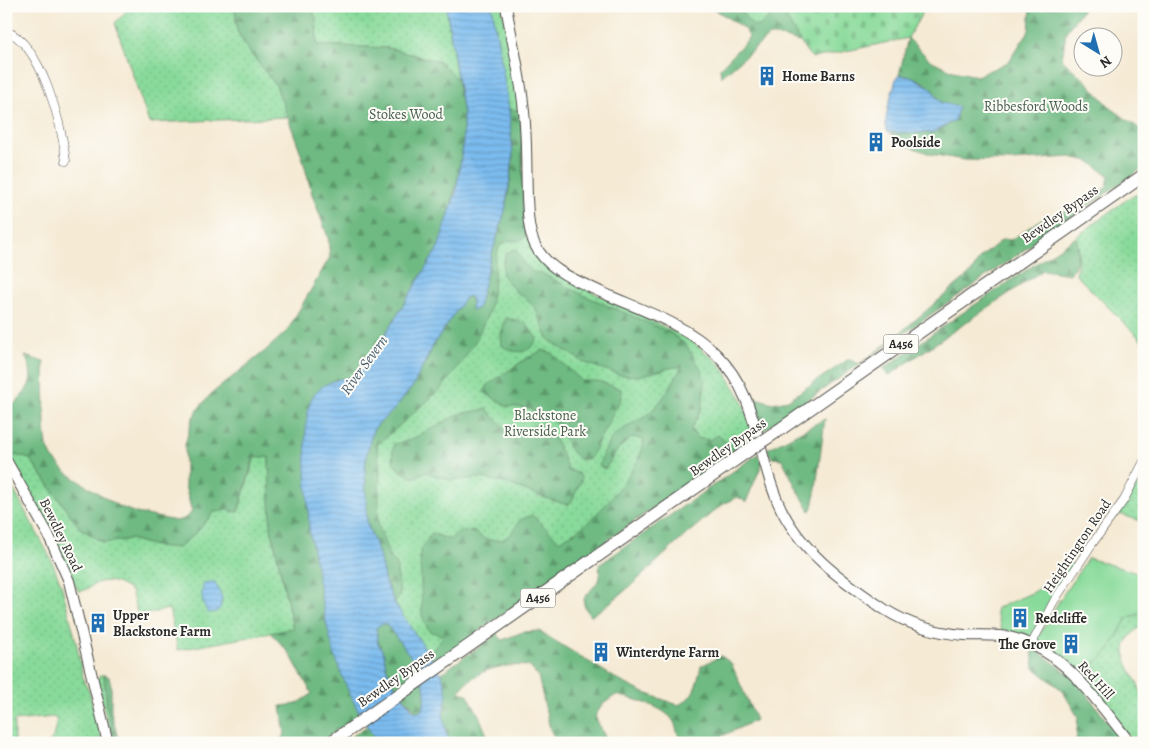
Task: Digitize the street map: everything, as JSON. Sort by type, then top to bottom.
[{"type":"highway","name":"Bewdley Bypass","points":[[330,743],[1144,175]]},
{"type":"main road","name":"Red Hill","points":[[506,6],[524,112],[529,225],[536,248],[546,262],[558,271],[677,326],[716,354],[732,373],[746,396],[771,485],[786,519],[813,555],[830,570],[849,585],[911,624],[928,630],[954,634],[994,635],[1014,638],[1032,645],[1051,656],[1078,677],[1130,743]]},
{"type":"main road","name":"Bewdley Road","points":[[6,460],[48,534],[69,581],[108,743]]},
{"type":"street","points":[[6,31],[14,34],[27,47],[40,70],[57,114],[63,136],[66,161]]},
{"type":"street","name":"Heightington Road","points":[[1032,645],[1054,601],[1124,500],[1144,461]]},
{"type":"green space","points":[[131,6],[235,6],[237,31],[251,54],[276,85],[288,117],[149,123],[115,23]]},
{"type":"green space","name":"Stokes Wood","points":[[235,6],[312,6],[316,21],[317,45],[388,48],[440,62],[457,79],[463,114],[463,144],[460,170],[446,227],[438,248],[385,335],[363,365],[357,378],[333,381],[314,394],[309,411],[306,447],[309,529],[351,694],[361,714],[319,743],[276,743],[285,735],[281,706],[297,704],[312,694],[290,654],[271,633],[293,628],[271,527],[269,457],[254,457],[238,512],[227,510],[214,512],[198,531],[178,548],[155,546],[130,539],[104,543],[80,528],[30,459],[17,455],[10,457],[6,450],[6,412],[24,393],[30,381],[31,373],[25,356],[44,362],[47,446],[52,457],[67,473],[118,506],[136,513],[176,521],[184,519],[192,512],[185,486],[185,445],[192,419],[211,394],[287,331],[330,257],[328,237],[312,194],[302,156],[276,85],[251,54],[237,31]]},
{"type":"green space","points":[[312,6],[446,6],[457,79],[440,62],[388,48],[317,45],[316,21]]},
{"type":"green space","name":"Blackstone Riverside Park","points":[[492,6],[502,6],[521,105],[526,236],[562,277],[689,339],[720,364],[741,398],[755,436],[434,663],[395,604],[385,582],[365,468],[509,109]]},
{"type":"green space","points":[[710,6],[740,6],[744,15],[759,26],[781,8],[800,42],[769,36],[721,77],[720,68],[749,36],[743,28]]},
{"type":"green space","points":[[740,6],[783,6],[759,26],[753,26],[744,15]]},
{"type":"green space","points":[[783,6],[926,6],[908,38],[813,58],[805,50],[796,35],[781,8]]},
{"type":"green space","name":"Ribbesford Woods","points":[[1031,6],[1085,6],[1066,32],[1062,60],[1072,69],[1072,78],[1083,78],[1111,108],[1144,132],[1144,167],[763,431],[752,397],[773,403],[788,400],[849,359],[859,364],[889,342],[971,273],[980,258],[1003,239],[1011,240],[1043,218],[1067,210],[1107,187],[1109,176],[1089,161],[1070,157],[1011,161],[964,160],[931,154],[899,143],[890,133],[932,133],[948,125],[955,106],[943,103],[928,85],[920,80],[899,75],[908,38],[930,60],[953,71],[977,76],[1008,62],[1029,31]]},
{"type":"green space","points":[[509,109],[521,111],[523,207],[526,236],[519,241],[511,240],[500,245],[495,260],[489,311],[476,340],[465,357],[442,388],[377,445],[380,470],[378,524],[389,556],[396,563],[400,595],[395,603],[385,582],[379,555],[367,523],[365,468],[367,453],[373,430],[393,411],[424,366],[434,344],[465,298],[468,296],[478,308],[509,190],[513,158]]},
{"type":"green space","points":[[1144,192],[1144,343],[1076,275],[1079,251],[1076,237],[1130,197]]},
{"type":"green space","points":[[1076,237],[1078,257],[1070,274],[1043,270],[888,376],[883,369],[961,314]]},
{"type":"green space","points":[[514,249],[524,264],[533,272],[545,275],[583,295],[669,332],[686,345],[701,369],[705,381],[702,408],[691,429],[697,438],[709,440],[718,435],[727,443],[737,448],[434,663],[432,659],[433,652],[444,636],[429,631],[422,616],[420,551],[432,533],[450,540],[459,530],[473,531],[486,540],[502,540],[511,534],[520,520],[532,515],[559,541],[577,531],[600,511],[620,487],[637,461],[644,440],[633,437],[618,449],[605,469],[599,464],[609,443],[617,433],[652,411],[667,392],[682,366],[639,376],[620,375],[583,362],[548,339],[536,309],[516,292],[502,275],[506,253]]},
{"type":"green space","points":[[506,318],[525,322],[537,339],[530,348],[517,352],[502,346],[501,334]]},
{"type":"green space","points":[[543,350],[551,353],[582,381],[598,381],[621,389],[621,398],[590,458],[580,460],[572,452],[553,419],[527,408],[506,406],[484,392],[488,385],[524,360]]},
{"type":"green space","points":[[487,409],[501,424],[512,430],[524,429],[544,423],[557,443],[568,469],[579,474],[582,478],[573,499],[568,505],[509,484],[482,478],[450,480],[425,472],[413,478],[395,465],[393,457],[394,444],[410,440],[459,414]]},
{"type":"green space","points":[[825,419],[814,503],[810,511],[782,459],[772,458],[767,449]]},
{"type":"green space","points":[[758,454],[762,464],[746,502],[738,497],[718,508],[620,595],[591,616],[586,609],[584,600],[600,578],[599,565]]},
{"type":"green space","points":[[17,455],[30,459],[80,528],[104,543],[130,539],[155,546],[198,531],[214,512],[227,510],[238,512],[255,457],[269,456],[271,527],[293,629],[178,650],[169,609],[138,616],[131,591],[108,581],[93,585],[86,590],[78,591],[48,524],[10,457]]},
{"type":"green space","points":[[6,476],[50,557],[61,584],[76,641],[84,682],[89,691],[103,743],[49,743],[53,737],[57,720],[53,717],[14,721],[14,743],[6,743]]},
{"type":"green space","points":[[1144,476],[1144,522],[1119,514]]},
{"type":"green space","points":[[1088,558],[1144,575],[1144,612],[1127,618],[1109,651],[1082,675],[1035,642]]},
{"type":"green space","points":[[1069,562],[1074,565],[1030,639],[1002,631],[996,612],[997,608],[1034,592],[1066,567]]},
{"type":"green space","points":[[1144,612],[1144,624],[1133,633],[1127,642],[1125,651],[1126,659],[1143,698],[1144,706],[1144,733],[1131,739],[1082,675],[1109,651],[1127,618]]},
{"type":"green space","points":[[381,624],[386,624],[408,653],[420,674],[424,685],[425,697],[423,709],[417,713],[393,683],[386,667],[384,654],[378,643],[376,628]]},
{"type":"green space","points":[[539,631],[620,681],[642,692],[678,705],[692,694],[701,666],[721,656],[731,663],[756,720],[720,737],[687,743],[679,737],[670,716],[656,707],[616,695],[603,704],[595,716],[605,737],[611,743],[557,743],[550,729],[538,676],[529,666],[509,666],[483,672],[460,690],[460,692],[467,694],[478,713],[490,743],[450,743],[443,716],[446,689],[440,674],[495,636],[496,632],[502,640],[523,632]]},
{"type":"green space","points":[[1032,651],[1037,651],[1075,678],[1123,743],[1076,743],[1078,717],[1062,690],[1034,668]]},
{"type":"green space","points":[[100,675],[104,675],[107,706],[115,743],[112,743],[97,679]]},
{"type":"green space","points":[[104,675],[109,677],[111,685],[111,711],[119,743],[115,743],[107,706]]},
{"type":"green space","points":[[367,726],[378,743],[342,743]]},
{"type":"water","name":"River Severn","points":[[446,6],[492,6],[509,109],[513,158],[505,211],[478,308],[471,310],[472,300],[469,296],[465,298],[434,344],[413,386],[393,411],[373,430],[365,468],[367,523],[379,555],[385,582],[395,604],[443,677],[447,695],[443,712],[446,733],[450,743],[378,743],[356,707],[344,681],[324,615],[309,529],[306,458],[307,418],[310,403],[315,393],[324,385],[345,378],[357,378],[363,365],[385,335],[438,248],[456,192],[463,144],[463,114]],"holes":[[[381,624],[386,624],[415,664],[424,685],[423,709],[417,713],[393,683],[386,667],[384,654],[378,643],[376,628]]]},
{"type":"water","points":[[899,75],[913,77],[931,88],[942,103],[959,107],[954,121],[932,133],[888,132],[886,121],[890,98]]},
{"type":"water","points":[[215,582],[222,598],[220,609],[216,612],[208,613],[203,602],[202,591],[204,583]]},
{"type":"place","name":"Home Barns","points":[[767,76]]},
{"type":"place","name":"Poolside","points":[[876,142]]},
{"type":"place","name":"Redcliffe","points":[[1020,618]]},
{"type":"place","name":"Upper Blackstone Farm","points":[[98,623]]},
{"type":"place","name":"The Grove","points":[[1071,644]]},
{"type":"place","name":"Winterdyne Farm","points":[[601,652]]}]
